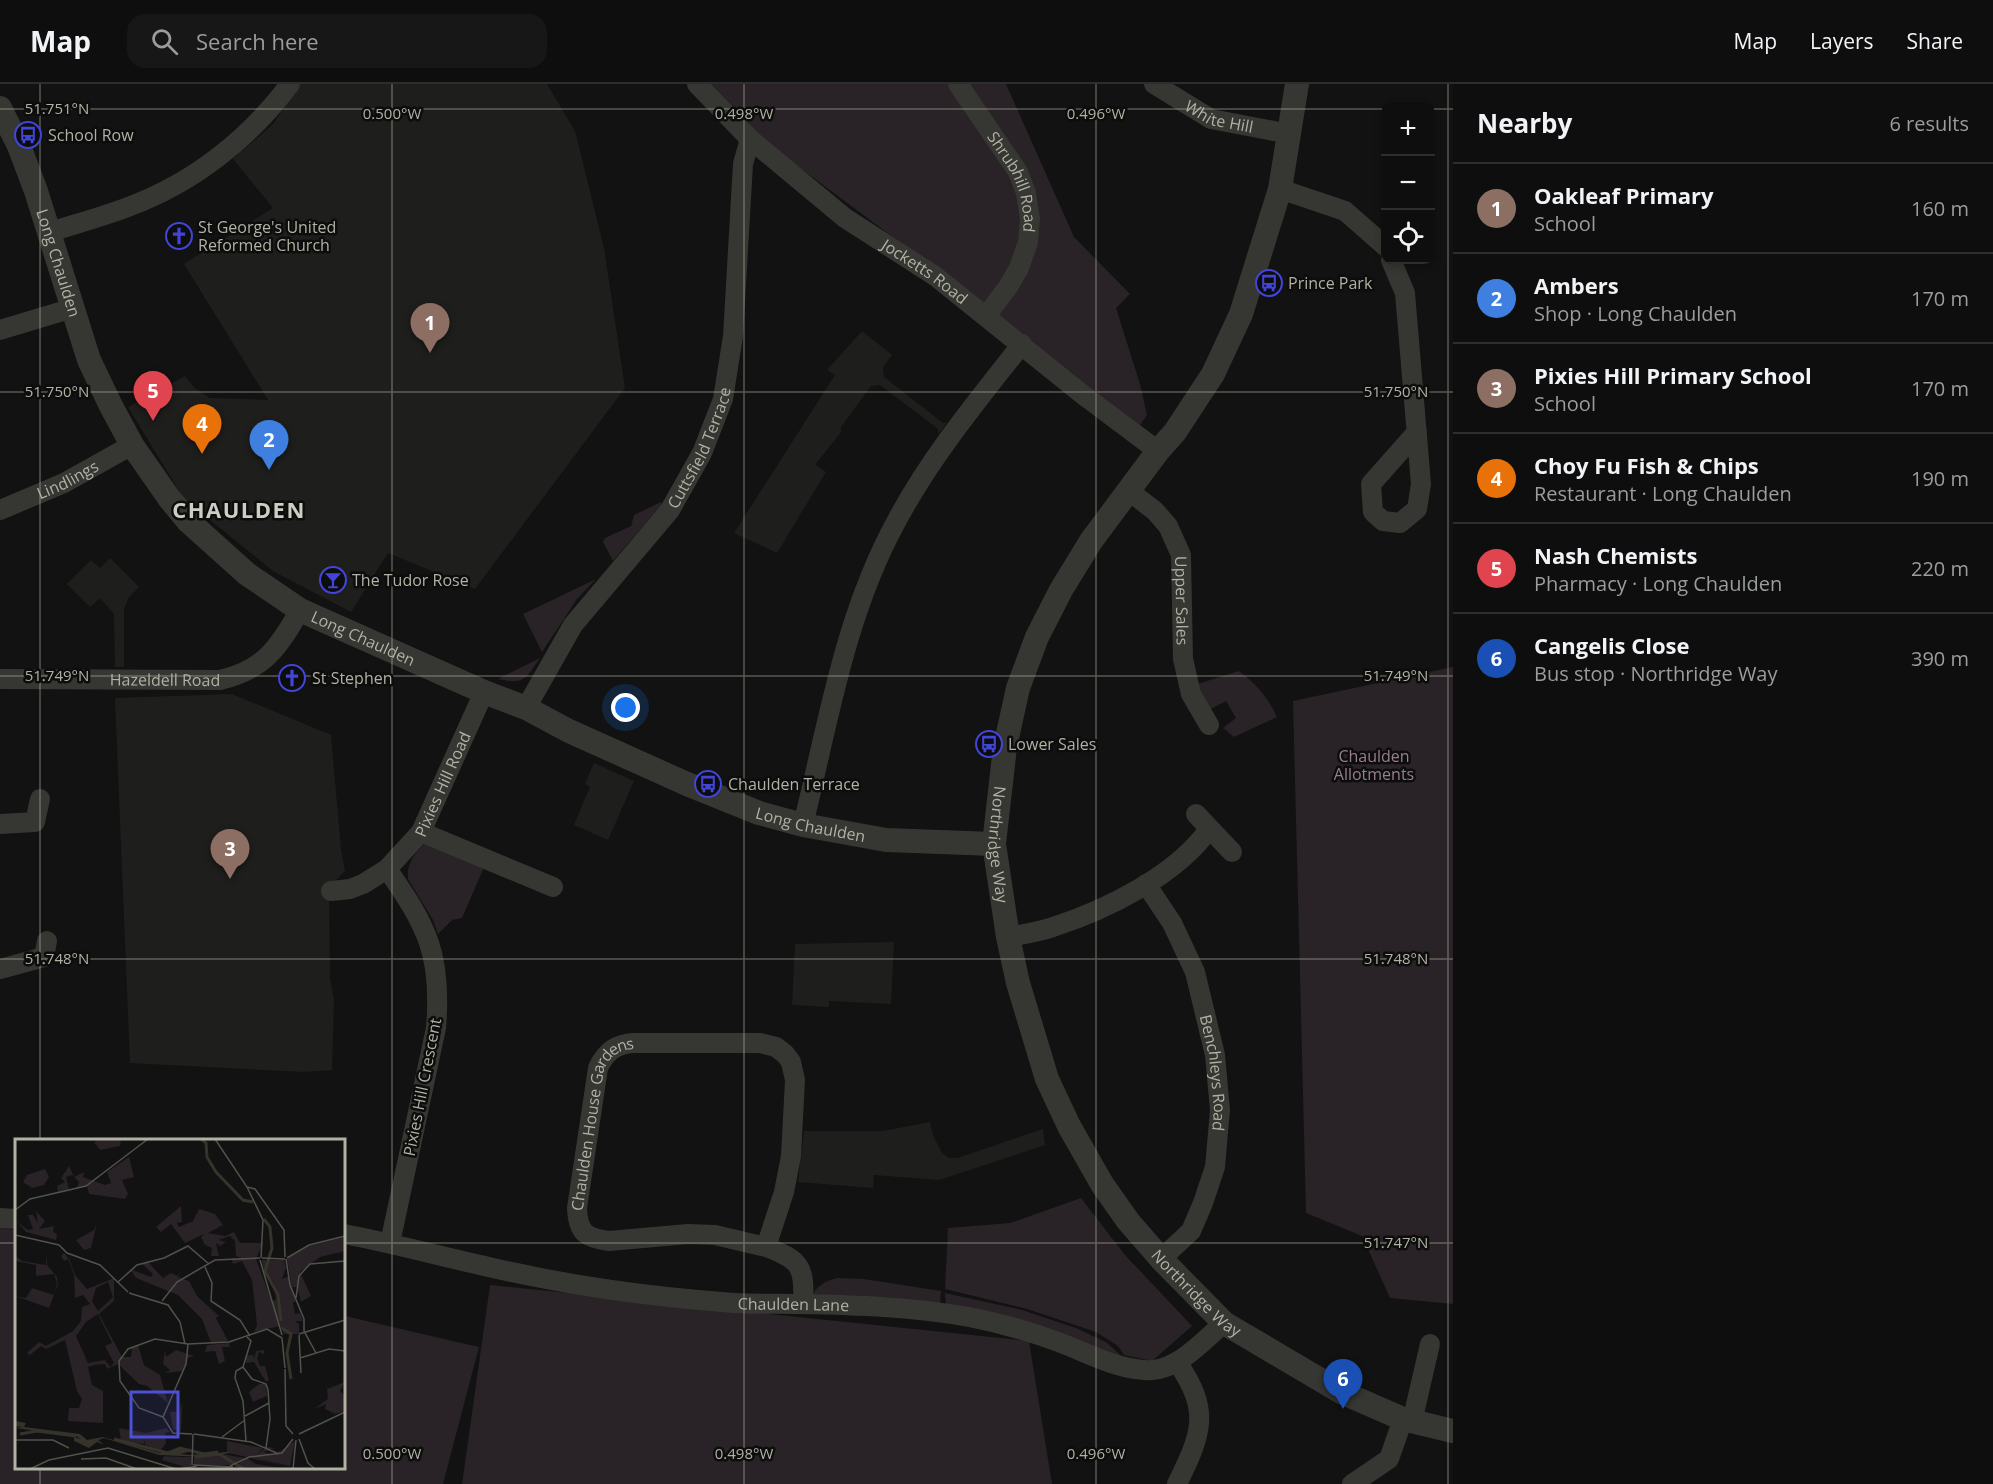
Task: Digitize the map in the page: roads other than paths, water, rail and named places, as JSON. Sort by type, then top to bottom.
[{"type":"street","points":[[50,232],[128,207],[168,190],[208,165],[269,112],[290,84]]},
{"type":"street","name":"Jocketts Road","points":[[697,84],[750,139],[845,218],[935,276],[1082,394],[1158,451]]},
{"type":"street","name":"Shrubhill Road","points":[[958,84],[1018,172],[1026,193],[1030,219],[1028,242],[1019,268],[986,316]]},
{"type":"street","name":"White Hill","points":[[1154,84],[1211,119],[1290,134]]},
{"type":"street","name":"Northridge Way","points":[[1297,84],[1280,189],[1241,314],[1213,374],[1175,432],[1158,451],[1091,541],[1060,590],[1037,637],[1018,688],[1005,747],[994,844],[1008,937],[1047,1079],[1069,1126],[1102,1184],[1128,1221],[1161,1259],[1224,1323],[1341,1392],[1408,1421],[1453,1431]]},
{"type":"street","name":"Long Chaulden","points":[[0,108],[19,146],[50,232],[89,360],[132,445],[169,498],[188,520],[247,574],[300,610],[484,692],[526,708],[569,731],[687,784],[759,813],[803,825],[886,840],[994,844]]},
{"type":"street","name":"Cuttsfield Terrace","points":[[526,708],[573,625],[670,510],[702,453],[723,399],[733,336],[743,164],[750,139]]},
{"type":"street","points":[[1280,189],[1345,211],[1381,242]]},
{"type":"street","points":[[1393,264],[1405,293],[1417,432]]},
{"type":"street","points":[[0,330],[73,308]]},
{"type":"street","points":[[803,825],[846,645],[872,574],[895,523],[925,473],[1022,344]]},
{"type":"street","name":"Lindlings","points":[[0,510],[64,483],[132,445]]},
{"type":"street","name":"Upper Sales","points":[[1129,491],[1155,511],[1168,526],[1181,555],[1183,659],[1191,694],[1209,725]]},
{"type":"street","name":"Hazeldell Road","points":[[0,679],[220,680],[229,678],[256,667],[274,652],[300,610]]},
{"type":"street","name":"Pixies Hill Road","points":[[331,891],[350,889],[363,884],[387,869],[421,832],[484,692]]},
{"type":"street","points":[[0,824],[35,822],[40,799]]},
{"type":"street","points":[[1008,937],[1051,928],[1102,910],[1146,884],[1197,846],[1202,822],[1232,852]]},
{"type":"street","points":[[421,832],[553,887]]},
{"type":"street","name":"Pixies Hill Crescent","points":[[387,869],[409,901],[426,933],[432,951],[438,1002],[436,1028],[390,1243]]},
{"type":"street","name":"Benchleys Road","points":[[1146,884],[1172,923],[1195,972],[1215,1054],[1220,1110],[1215,1167],[1203,1203],[1191,1231],[1161,1259]]},
{"type":"street","points":[[0,969],[44,957],[47,941]]},
{"type":"street","name":"Chaulden House Gardens","points":[[766,1247],[783,1192],[791,1156],[795,1080],[791,1062],[776,1047],[760,1043],[634,1043],[614,1048],[604,1057],[598,1068],[577,1208],[580,1228],[586,1235],[603,1240],[688,1234],[715,1235],[766,1247],[797,1262],[802,1271],[802,1304]]},
{"type":"street","points":[[0,1218],[15,1219]]},
{"type":"street","name":"Chaulden Lane","points":[[345,1234],[534,1277],[631,1292],[724,1303],[802,1304],[916,1310],[971,1317],[1061,1343],[1086,1354],[1131,1368],[1154,1370],[1177,1362],[1224,1323]]},
{"type":"street","points":[[1352,1484],[1389,1459],[1408,1421],[1430,1344]]},
{"type":"street","points":[[1177,1362],[1191,1383],[1201,1416],[1188,1461],[1177,1484]]},
{"type":"place","name":"School Row","points":[[28,135]]},
{"type":"place","name":"St George's United Reformed Church","points":[[179,236]]},
{"type":"place","name":"Prince Park","points":[[1269,283]]},
{"type":"place","name":"Oakleaf Primary","points":[[430,353]]},
{"type":"place","name":"Nash Chemists","points":[[153,421]]},
{"type":"place","name":"Choy Fu Fish & Chips","points":[[202,454]]},
{"type":"place","name":"Ambers","points":[[269,470]]},
{"type":"place","name":"The Tudor Rose","points":[[333,580]]},
{"type":"place","name":"St Stephen","points":[[292,678]]},
{"type":"place","name":"Lower Sales","points":[[989,744]]},
{"type":"place","name":"Chaulden Terrace","points":[[708,784]]},
{"type":"place","name":"Pixies Hill Primary School","points":[[230,879]]},
{"type":"place","name":"Cangelis Close","points":[[1343,1409]]},
{"type":"district","name":"CHAULDEN","points":[[239,509]]},
{"type":"park label","name":"Chaulden Allotments","points":[[1374,765]]}]
